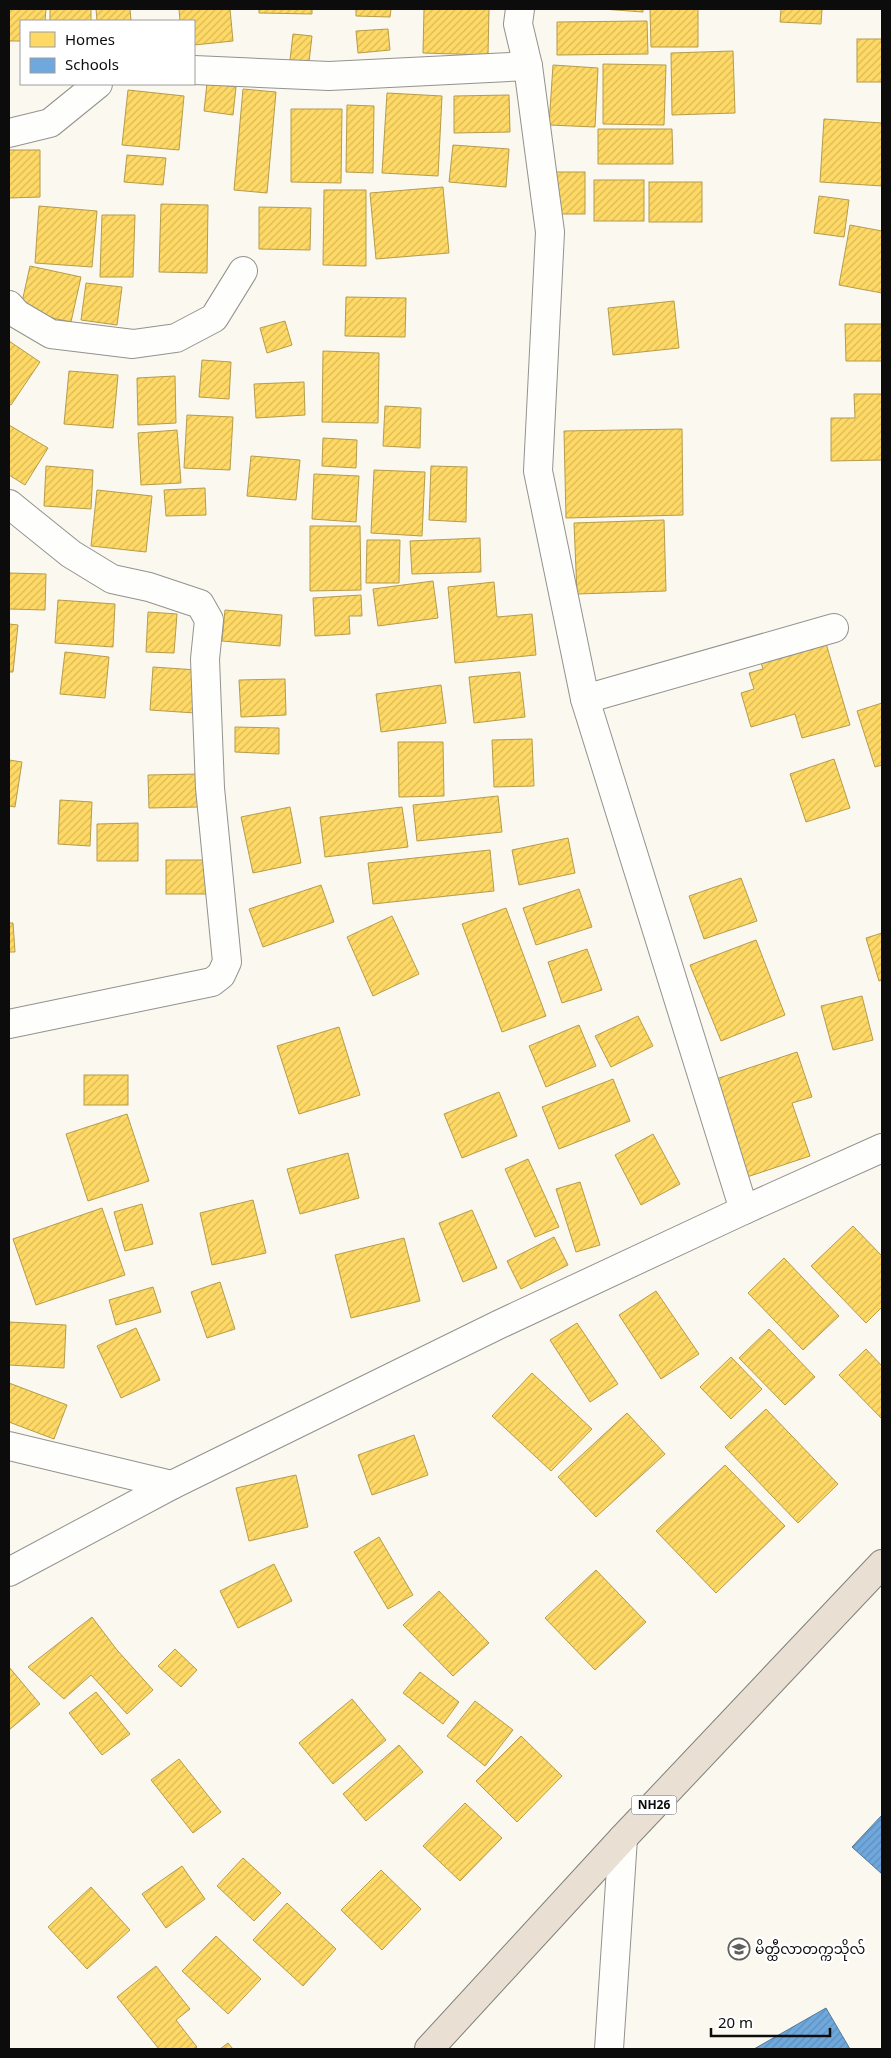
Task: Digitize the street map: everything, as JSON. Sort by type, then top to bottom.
[{"type":"highway","name":"NH26","points":[[429,2049],[623,1838],[882,1564]]},
{"type":"street","points":[[520,9],[518,24],[528,66],[550,232],[538,471],[585,699],[744,1210]]},
{"type":"street","points":[[195,70],[329,76],[528,66]]},
{"type":"street","points":[[9,133],[50,123],[97,85]]},
{"type":"street","points":[[9,305],[17,314],[51,334],[133,344],[176,338],[214,318],[243,271]]},
{"type":"street","points":[[9,504],[71,554],[112,579],[150,587],[200,604],[209,620],[205,658],[210,788],[227,962],[221,975],[212,982],[9,1024]]},
{"type":"street","points":[[585,699],[834,628]]},
{"type":"street","points":[[9,1572],[172,1485],[498,1325],[882,1148]]},
{"type":"street","points":[[9,1446],[172,1485]]},
{"type":"street","points":[[609,2049],[623,1838]]},
{"type":"building: Homes","points":[[9,9],[46,9],[45,20],[20,20],[20,41],[9,41]]},
{"type":"building: Homes","points":[[50,9],[91,9],[91,20],[50,20]]},
{"type":"building: Homes","points":[[96,9],[130,9],[131,20],[97,20]]},
{"type":"building: Homes","points":[[179,9],[230,9],[233,41],[195,45],[195,20],[180,20]]},
{"type":"building: Homes","points":[[259,9],[312,9],[312,14],[259,13]]},
{"type":"building: Homes","points":[[356,9],[391,9],[390,17],[356,16]]},
{"type":"building: Homes","points":[[424,9],[489,9],[488,55],[423,53]]},
{"type":"building: Homes","points":[[602,9],[643,9],[643,12]]},
{"type":"building: Homes","points":[[650,9],[698,9],[698,47],[651,47]]},
{"type":"building: Homes","points":[[781,9],[822,9],[821,24],[780,22]]},
{"type":"building: Homes","points":[[647,21],[648,54],[557,55],[557,22]]},
{"type":"building: Homes","points":[[388,29],[390,50],[358,53],[356,31]]},
{"type":"building: Homes","points":[[293,34],[312,36],[309,62],[290,60]]},
{"type":"building: Homes","points":[[857,39],[882,39],[882,82],[857,82]]},
{"type":"building: Homes","points":[[733,51],[735,113],[672,115],[671,53]]},
{"type":"building: Homes","points":[[603,64],[666,65],[664,125],[603,124]]},
{"type":"building: Homes","points":[[553,65],[598,68],[595,127],[549,125]]},
{"type":"building: Homes","points":[[207,83],[236,87],[233,115],[204,111]]},
{"type":"building: Homes","points":[[243,89],[276,92],[267,193],[234,190]]},
{"type":"building: Homes","points":[[128,90],[184,96],[179,150],[122,145]]},
{"type":"building: Homes","points":[[387,93],[442,96],[438,176],[382,173]]},
{"type":"building: Homes","points":[[509,95],[510,132],[454,133],[454,96]]},
{"type":"building: Homes","points":[[347,105],[374,106],[373,173],[346,172]]},
{"type":"building: Homes","points":[[291,109],[342,109],[341,183],[291,182]]},
{"type":"building: Homes","points":[[824,119],[882,123],[882,186],[820,182]]},
{"type":"building: Homes","points":[[598,129],[672,129],[673,164],[598,164]]},
{"type":"building: Homes","points":[[453,145],[509,149],[506,187],[449,182]]},
{"type":"building: Homes","points":[[9,150],[40,150],[40,197],[9,198]]},
{"type":"building: Homes","points":[[127,155],[166,158],[163,185],[124,182]]},
{"type":"building: Homes","points":[[550,172],[585,172],[585,214],[550,214]]},
{"type":"building: Homes","points":[[594,180],[644,180],[644,221],[594,221]]},
{"type":"building: Homes","points":[[649,182],[702,182],[702,222],[649,222]]},
{"type":"building: Homes","points":[[443,187],[449,253],[376,259],[370,193]]},
{"type":"building: Homes","points":[[324,190],[366,190],[366,266],[323,265]]},
{"type":"building: Homes","points":[[819,196],[849,200],[844,237],[814,233]]},
{"type":"building: Homes","points":[[161,204],[208,205],[207,273],[159,272]]},
{"type":"building: Homes","points":[[39,206],[97,211],[92,267],[35,263]]},
{"type":"building: Homes","points":[[259,207],[311,208],[310,250],[259,249]]},
{"type":"building: Homes","points":[[102,215],[135,215],[133,277],[100,277]]},
{"type":"building: Homes","points":[[850,225],[882,231],[882,293],[839,285]]},
{"type":"building: Homes","points":[[30,266],[81,277],[71,322],[20,311]]},
{"type":"building: Homes","points":[[86,283],[122,287],[117,325],[81,320]]},
{"type":"building: Homes","points":[[346,297],[406,298],[405,337],[345,336]]},
{"type":"building: Homes","points":[[674,301],[679,348],[613,355],[608,308]]},
{"type":"building: Homes","points":[[285,321],[292,345],[267,353],[260,328]]},
{"type":"building: Homes","points":[[845,324],[882,324],[882,361],[846,361]]},
{"type":"building: Homes","points":[[9,341],[40,362],[11,405],[9,404]]},
{"type":"building: Homes","points":[[323,351],[379,353],[378,423],[322,422]]},
{"type":"building: Homes","points":[[202,360],[231,362],[229,399],[199,397]]},
{"type":"building: Homes","points":[[69,371],[118,375],[113,428],[64,424]]},
{"type":"building: Homes","points":[[175,376],[176,423],[138,425],[137,378]]},
{"type":"building: Homes","points":[[304,382],[305,415],[256,418],[254,384]]},
{"type":"building: Homes","points":[[854,394],[882,394],[882,460],[831,461],[831,418],[855,418]]},
{"type":"building: Homes","points":[[385,406],[421,408],[420,448],[383,446]]},
{"type":"building: Homes","points":[[187,415],[233,417],[230,470],[184,468]]},
{"type":"building: Homes","points":[[9,425],[48,448],[25,485],[9,475]]},
{"type":"building: Homes","points":[[682,429],[683,515],[566,518],[564,431]]},
{"type":"building: Homes","points":[[177,430],[181,483],[141,485],[138,433]]},
{"type":"building: Homes","points":[[323,438],[357,440],[356,468],[322,466]]},
{"type":"building: Homes","points":[[251,456],[300,460],[296,500],[247,496]]},
{"type":"building: Homes","points":[[46,466],[93,470],[91,509],[44,506]]},
{"type":"building: Homes","points":[[431,466],[467,467],[466,522],[429,520]]},
{"type":"building: Homes","points":[[374,470],[425,472],[422,536],[371,533]]},
{"type":"building: Homes","points":[[314,474],[359,476],[356,522],[312,519]]},
{"type":"building: Homes","points":[[205,488],[206,515],[166,516],[164,490]]},
{"type":"building: Homes","points":[[97,490],[152,496],[146,552],[91,546]]},
{"type":"building: Homes","points":[[664,520],[666,591],[577,594],[574,523]]},
{"type":"building: Homes","points":[[310,526],[360,526],[361,590],[310,591]]},
{"type":"building: Homes","points":[[480,538],[481,572],[412,574],[410,541]]},
{"type":"building: Homes","points":[[367,540],[400,540],[399,583],[366,583]]},
{"type":"building: Homes","points":[[9,573],[46,574],[45,610],[9,609]]},
{"type":"building: Homes","points":[[433,581],[438,618],[378,626],[373,589]]},
{"type":"building: Homes","points":[[494,582],[497,617],[532,614],[536,655],[455,663],[448,587]]},
{"type":"building: Homes","points":[[361,595],[362,616],[349,616],[350,634],[315,636],[313,598]]},
{"type":"building: Homes","points":[[58,600],[115,604],[113,647],[55,643]]},
{"type":"building: Homes","points":[[225,610],[282,615],[280,646],[222,641]]},
{"type":"building: Homes","points":[[148,612],[177,614],[174,653],[146,652]]},
{"type":"building: Homes","points":[[9,624],[18,625],[13,672],[9,672]]},
{"type":"building: Homes","points":[[825,640],[850,725],[802,738],[795,714],[751,727],[741,693],[754,689],[749,673],[763,669],[760,659]]},
{"type":"building: Homes","points":[[65,652],[109,657],[105,698],[60,694]]},
{"type":"building: Homes","points":[[153,667],[197,670],[195,713],[150,710]]},
{"type":"building: Homes","points":[[520,672],[525,717],[474,723],[469,677]]},
{"type":"building: Homes","points":[[285,679],[286,715],[241,717],[239,680]]},
{"type":"building: Homes","points":[[441,685],[446,723],[381,732],[376,694]]},
{"type":"building: Homes","points":[[882,703],[882,765],[875,767],[857,711]]},
{"type":"building: Homes","points":[[235,727],[279,728],[279,754],[235,752]]},
{"type":"building: Homes","points":[[532,739],[534,786],[494,787],[492,740]]},
{"type":"building: Homes","points":[[398,742],[443,742],[444,796],[399,797]]},
{"type":"building: Homes","points":[[834,759],[850,808],[806,822],[790,774]]},
{"type":"building: Homes","points":[[9,760],[22,762],[15,807],[9,806]]},
{"type":"building: Homes","points":[[199,774],[199,807],[149,808],[148,775]]},
{"type":"building: Homes","points":[[498,796],[502,832],[417,841],[413,805]]},
{"type":"building: Homes","points":[[60,800],[92,802],[90,846],[58,844]]},
{"type":"building: Homes","points":[[290,807],[301,863],[253,873],[241,817]]},
{"type":"building: Homes","points":[[402,807],[408,847],[325,857],[320,817]]},
{"type":"building: Homes","points":[[138,823],[138,861],[97,861],[97,824]]},
{"type":"building: Homes","points":[[568,838],[575,873],[519,885],[512,850]]},
{"type":"building: Homes","points":[[490,850],[494,891],[373,904],[368,863]]},
{"type":"building: Homes","points":[[166,860],[208,860],[208,894],[166,894]]},
{"type":"building: Homes","points":[[741,878],[757,921],[704,939],[689,896]]},
{"type":"building: Homes","points":[[321,885],[334,922],[263,947],[249,909]]},
{"type":"building: Homes","points":[[579,889],[592,927],[536,945],[523,908]]},
{"type":"building: Homes","points":[[506,908],[546,1016],[502,1032],[462,924]]},
{"type":"building: Homes","points":[[392,916],[419,974],[373,996],[347,937]]},
{"type":"building: Homes","points":[[9,923],[13,923],[15,952],[9,952]]},
{"type":"building: Homes","points":[[882,933],[882,980],[879,981],[866,938]]},
{"type":"building: Homes","points":[[756,940],[785,1015],[721,1041],[690,965]]},
{"type":"building: Homes","points":[[587,949],[602,990],[562,1003],[548,962]]},
{"type":"building: Homes","points":[[862,996],[873,1040],[833,1050],[821,1006]]},
{"type":"building: Homes","points":[[638,1016],[653,1046],[611,1067],[595,1036]]},
{"type":"building: Homes","points":[[579,1025],[596,1066],[546,1087],[529,1046]]},
{"type":"building: Homes","points":[[339,1027],[360,1095],[299,1114],[277,1046]]},
{"type":"building: Homes","points":[[797,1052],[812,1097],[792,1103],[810,1156],[747,1177],[713,1080]]},
{"type":"building: Homes","points":[[84,1075],[128,1075],[128,1105],[84,1105]]},
{"type":"building: Homes","points":[[613,1079],[630,1121],[559,1149],[542,1107]]},
{"type":"building: Homes","points":[[499,1092],[517,1136],[462,1158],[444,1114]]},
{"type":"building: Homes","points":[[127,1114],[149,1181],[88,1201],[66,1134]]},
{"type":"building: Homes","points":[[653,1134],[680,1184],[641,1205],[615,1155]]},
{"type":"building: Homes","points":[[348,1153],[359,1198],[300,1214],[287,1169]]},
{"type":"building: Homes","points":[[528,1159],[559,1227],[535,1237],[505,1169]]},
{"type":"building: Homes","points":[[580,1182],[600,1245],[576,1252],[556,1189]]},
{"type":"building: Homes","points":[[253,1200],[266,1253],[212,1265],[200,1213]]},
{"type":"building: Homes","points":[[142,1204],[153,1244],[125,1251],[114,1212]]},
{"type":"building: Homes","points":[[102,1208],[125,1275],[36,1305],[13,1239]]},
{"type":"building: Homes","points":[[472,1210],[497,1268],[463,1282],[439,1223]]},
{"type":"building: Homes","points":[[853,1226],[882,1256],[882,1307],[866,1323],[811,1266]]},
{"type":"building: Homes","points":[[554,1237],[568,1265],[521,1289],[507,1261]]},
{"type":"building: Homes","points":[[404,1238],[420,1301],[351,1318],[335,1255]]},
{"type":"building: Homes","points":[[784,1258],[839,1316],[803,1350],[748,1293]]},
{"type":"building: Homes","points":[[220,1282],[235,1329],[207,1338],[191,1292]]},
{"type":"building: Homes","points":[[153,1287],[161,1312],[116,1325],[109,1300]]},
{"type":"building: Homes","points":[[656,1291],[699,1354],[661,1379],[619,1315]]},
{"type":"building: Homes","points":[[9,1322],[66,1325],[64,1368],[9,1365]]},
{"type":"building: Homes","points":[[577,1323],[618,1384],[590,1402],[550,1340]]},
{"type":"building: Homes","points":[[136,1328],[160,1380],[121,1398],[97,1346]]},
{"type":"building: Homes","points":[[769,1329],[815,1377],[785,1405],[739,1358]]},
{"type":"building: Homes","points":[[866,1349],[882,1366],[882,1419],[839,1375]]},
{"type":"building: Homes","points":[[731,1357],[762,1389],[731,1419],[700,1387]]},
{"type":"building: Homes","points":[[532,1373],[592,1429],[551,1471],[492,1416]]},
{"type":"building: Homes","points":[[9,1383],[67,1405],[54,1439],[9,1422]]},
{"type":"building: Homes","points":[[766,1409],[838,1484],[798,1523],[725,1447]]},
{"type":"building: Homes","points":[[627,1413],[665,1454],[596,1517],[558,1477]]},
{"type":"building: Homes","points":[[414,1435],[428,1475],[372,1495],[358,1455]]},
{"type":"building: Homes","points":[[725,1465],[785,1526],[716,1593],[656,1531]]},
{"type":"building: Homes","points":[[296,1475],[308,1527],[249,1541],[236,1488]]},
{"type":"building: Homes","points":[[379,1537],[413,1595],[388,1609],[354,1552]]},
{"type":"building: Homes","points":[[274,1564],[292,1601],[238,1628],[220,1591]]},
{"type":"building: Homes","points":[[596,1570],[646,1622],[595,1670],[545,1618]]},
{"type":"building: Homes","points":[[439,1591],[489,1643],[453,1676],[403,1625]]},
{"type":"building: Homes","points":[[92,1617],[117,1650],[153,1690],[127,1714],[91,1675],[64,1699],[28,1667]]},
{"type":"building: Homes","points":[[175,1649],[197,1670],[181,1687],[158,1666]]},
{"type":"building: Homes","points":[[9,1667],[40,1704],[9,1730]]},
{"type":"building: Homes","points":[[420,1672],[459,1702],[443,1724],[403,1693]]},
{"type":"building: Homes","points":[[96,1692],[130,1734],[102,1755],[69,1713]]},
{"type":"building: Homes","points":[[352,1699],[386,1740],[333,1784],[299,1743]]},
{"type":"building: Homes","points":[[475,1701],[513,1730],[485,1766],[447,1736]]},
{"type":"building: Homes","points":[[521,1736],[562,1776],[517,1822],[476,1781]]},
{"type":"building: Homes","points":[[399,1745],[423,1772],[366,1821],[343,1794]]},
{"type":"building: Homes","points":[[179,1759],[221,1812],[193,1833],[151,1780]]},
{"type":"building: Homes","points":[[465,1803],[502,1838],[460,1881],[423,1846]]},
{"type":"building: Homes","points":[[243,1858],[281,1893],[254,1921],[217,1886]]},
{"type":"building: Homes","points":[[182,1866],[205,1899],[166,1928],[142,1894]]},
{"type":"building: Homes","points":[[381,1870],[421,1909],[382,1950],[341,1910]]},
{"type":"building: Homes","points":[[91,1887],[130,1930],[87,1969],[48,1927]]},
{"type":"building: Homes","points":[[287,1903],[336,1949],[303,1986],[253,1940]]},
{"type":"building: Homes","points":[[216,1936],[261,1979],[228,2014],[182,1971]]},
{"type":"building: Homes","points":[[156,1966],[190,2009],[176,2020],[197,2047],[194,2049],[159,2049],[117,1997]]},
{"type":"building: Homes","points":[[228,2043],[233,2049],[220,2049]]},
{"type":"building: Schools","points":[[882,1815],[882,1874],[852,1847]]},
{"type":"building: Schools","points":[[826,2008],[850,2049],[754,2049]]},
{"type":"place","name":"မိတ္ထီလာတက္ကသိုလ်","points":[[739,1949]]}]
